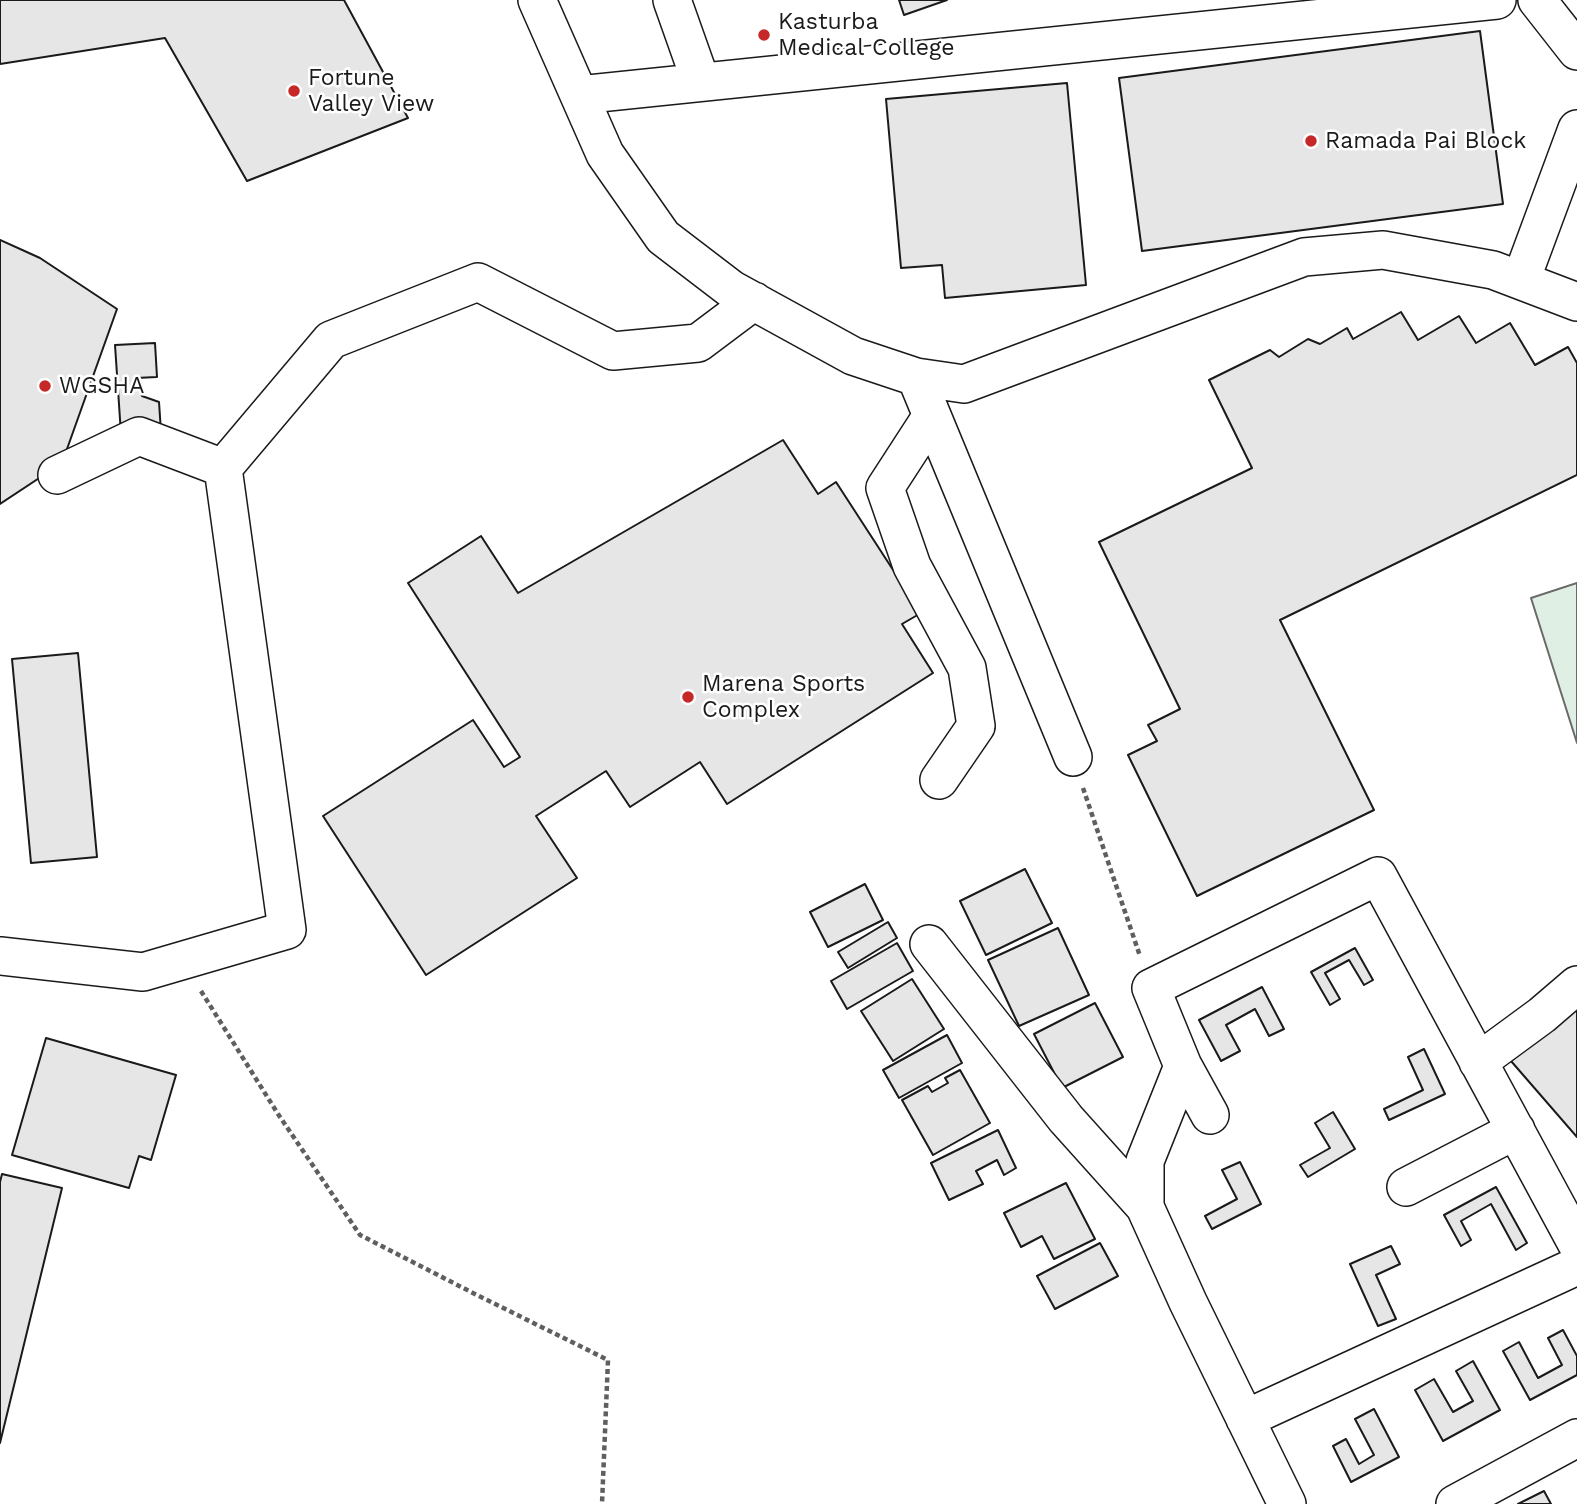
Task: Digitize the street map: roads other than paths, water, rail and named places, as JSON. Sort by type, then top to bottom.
[{"type":"street","points":[[537,0],[605,154],[663,237],[732,289],[853,356],[916,377],[964,384],[1304,257],[1383,250],[1493,270],[1577,302]]},
{"type":"street","points":[[672,0],[701,82]]},
{"type":"street","points":[[579,95],[1497,0]]},
{"type":"street","points":[[1537,0],[1577,51]]},
{"type":"street","points":[[1521,281],[1577,130]]},
{"type":"street","points":[[0,957],[143,972],[287,930],[223,468],[331,341],[478,282],[613,351],[698,342],[754,301]]},
{"type":"street","points":[[916,377],[1073,757]]},
{"type":"street","points":[[931,417],[885,488],[912,566],[967,668],[976,726],[939,780]]},
{"type":"street","points":[[57,475],[139,436],[223,468]]},
{"type":"street","points":[[1210,1115],[1183,1066],[1151,988],[1378,876],[1577,1244]]},
{"type":"street","points":[[929,944],[1066,1119],[1145,1207],[1287,1504]]},
{"type":"street","points":[[1478,1062],[1577,985]]},
{"type":"street","points":[[1145,1207],[1145,1161],[1183,1066]]},
{"type":"street","points":[[1406,1187],[1516,1130]]},
{"type":"street","points":[[1245,1419],[1577,1266]]},
{"type":"street","points":[[1455,1504],[1577,1438]]},
{"type":"place","name":"Kasturba Medical College","points":[[764,35]]},
{"type":"place","name":"Fortune Valley View","points":[[294,91]]},
{"type":"place","name":"Ramada Pai Block","points":[[1311,141]]},
{"type":"place","name":"WGSHA","points":[[45,386]]},
{"type":"place","name":"Marena Sports Complex","points":[[688,697]]}]
